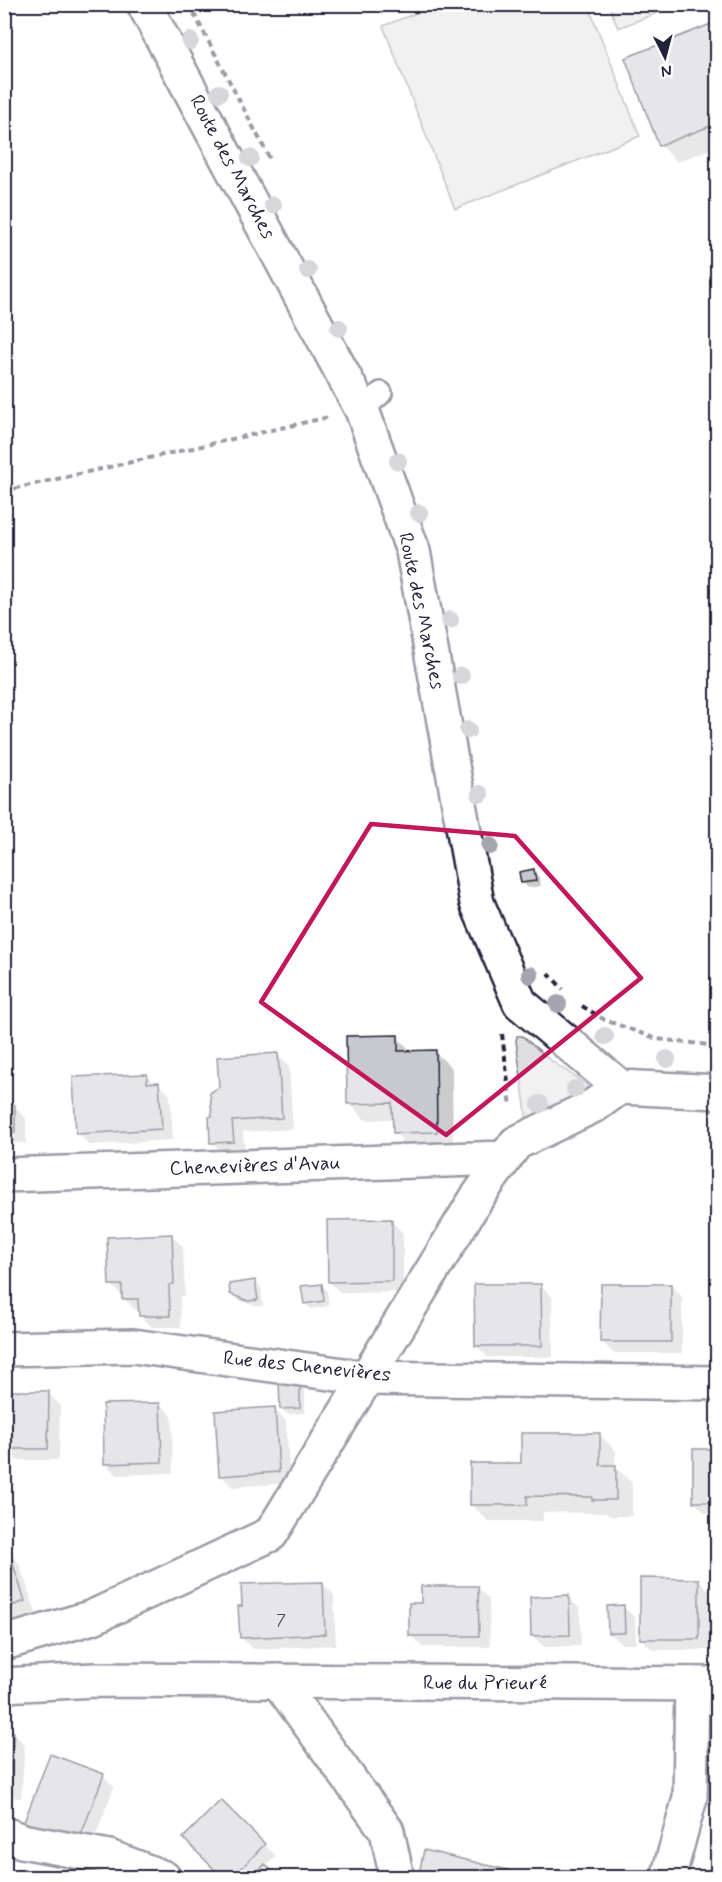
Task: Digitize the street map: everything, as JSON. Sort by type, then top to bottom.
[{"type":"street","name":"Route des Marches","points":[[144,4],[372,401],[413,551],[477,903],[520,1003],[620,1087]]},
{"type":"street","points":[[4,1643],[93,1617],[271,1534],[476,1199],[511,1150],[595,1106],[620,1087],[717,1092]]},
{"type":"street","name":"Chenevières d'Avau","points":[[4,1175],[511,1150]]},
{"type":"street","name":"Rue des Chenevières","points":[[4,1349],[133,1346],[366,1378],[717,1383]]},
{"type":"street","name":"Rue du Prieuré","points":[[4,1685],[94,1680],[705,1684],[690,1798],[668,1878]]},
{"type":"street","points":[[278,1682],[387,1831],[397,1878]]},
{"type":"street","points":[[4,1834],[22,1841],[109,1857],[164,1878]]},
{"type":"path","points":[[4,491],[372,401]]},
{"type":"path","points":[[546,970],[552,980],[568,994]]},
{"type":"path","points":[[575,1002],[605,1020],[657,1040],[717,1046]]},
{"type":"path","points":[[501,1029],[511,1150]]},
{"type":"highlighted area","points":[[371,824],[515,836],[641,978],[446,1135],[261,1002]]},
{"type":"shaded area","points":[[437,5],[588,5],[640,136],[455,209],[383,26]]},
{"type":"shaded area","points":[[609,5],[678,5],[618,28]]},
{"type":"shaded area","points":[[517,1036],[522,1036],[553,1062],[587,1085],[585,1093],[527,1121]]},
{"type":"building","points":[[711,24],[718,39],[718,123],[659,146],[625,58]]},
{"type":"building","points":[[534,869],[536,881],[521,883],[519,872]]},
{"type":"building","points":[[398,1035],[398,1051],[436,1050],[437,1132],[393,1133],[392,1103],[347,1104],[346,1036]]},
{"type":"building","points":[[278,1053],[282,1118],[232,1121],[234,1142],[210,1143],[209,1117],[212,1116],[210,1093],[219,1087],[217,1057]]},
{"type":"building","points":[[147,1074],[147,1083],[159,1082],[162,1129],[76,1134],[73,1077]]},
{"type":"building","points":[[4,1096],[15,1105],[15,1132],[4,1132]]},
{"type":"building","points":[[392,1219],[392,1281],[328,1282],[327,1220]]},
{"type":"building","points":[[172,1234],[174,1284],[169,1285],[170,1316],[139,1316],[138,1299],[122,1299],[122,1285],[109,1285],[107,1237]]},
{"type":"building","points":[[255,1280],[258,1300],[248,1301],[230,1294],[229,1284]]},
{"type":"building","points":[[322,1284],[324,1301],[304,1304],[301,1286]]},
{"type":"building","points":[[474,1284],[541,1284],[542,1346],[475,1346]]},
{"type":"building","points":[[601,1284],[671,1284],[671,1342],[600,1342]]},
{"type":"building","points":[[279,1380],[300,1380],[300,1408],[280,1409]]},
{"type":"building","points":[[4,1391],[49,1391],[48,1449],[4,1449]]},
{"type":"building","points":[[160,1403],[162,1462],[104,1464],[103,1404]]},
{"type":"building","points":[[275,1407],[279,1472],[219,1476],[215,1411]]},
{"type":"building","points":[[521,1433],[600,1433],[600,1465],[616,1465],[616,1500],[592,1500],[592,1497],[527,1496],[527,1505],[470,1505],[470,1463],[521,1463]]},
{"type":"building","points":[[693,1449],[718,1449],[718,1505],[711,1505],[711,1502],[693,1502]]},
{"type":"building","points":[[8,1549],[25,1601],[4,1609],[4,1550]]},
{"type":"building","points":[[640,1578],[699,1579],[699,1639],[640,1639]]},
{"type":"building","points":[[323,1582],[325,1634],[240,1638],[238,1606],[242,1606],[241,1584]]},
{"type":"building","points":[[421,1586],[478,1586],[479,1636],[409,1636],[409,1603],[421,1603]]},
{"type":"building","points":[[569,1595],[570,1635],[531,1636],[530,1597]]},
{"type":"building","points":[[624,1605],[625,1633],[608,1633],[607,1606]]},
{"type":"building","points":[[4,1731],[14,1732],[9,1787],[4,1787]]},
{"type":"building","points":[[50,1754],[104,1774],[78,1843],[24,1822]]},
{"type":"building","points":[[221,1800],[265,1844],[232,1878],[223,1878],[183,1838]]},
{"type":"building","points":[[424,1850],[508,1870],[506,1878],[418,1878]]},
{"type":"building","points":[[265,1864],[279,1878],[251,1878]]},
{"type":"building","points":[[86,1868],[100,1878],[80,1878]]}]
